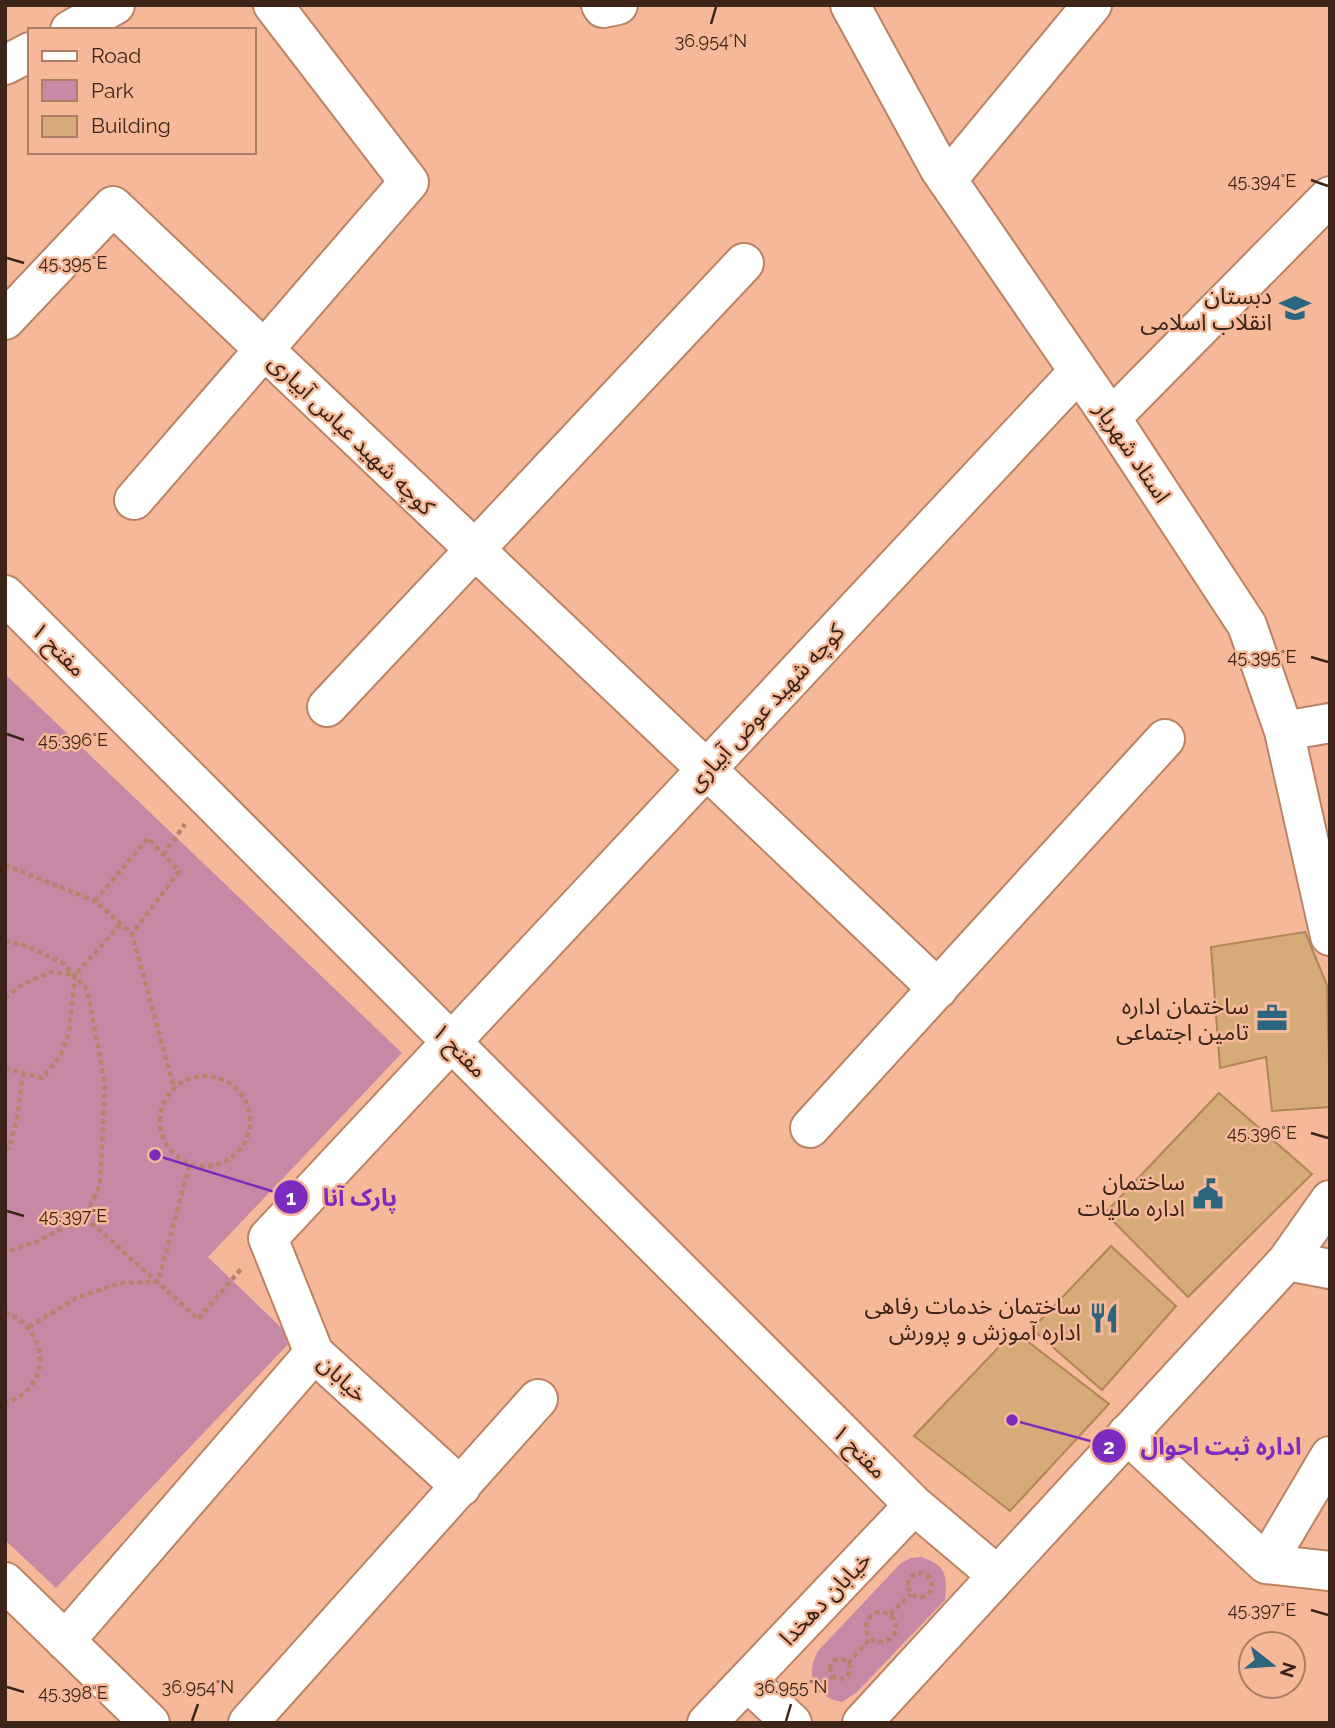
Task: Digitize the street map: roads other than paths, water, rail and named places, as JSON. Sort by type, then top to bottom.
[{"type":"street","points":[[74,28],[115,5]]},
{"type":"street","points":[[134,500],[409,182],[273,5]]},
{"type":"street","points":[[601,5],[603,8],[618,5]]},
{"type":"street","name":"استاد شهریار","points":[[850,5],[947,180],[1111,418],[1247,625],[1284,730],[1330,936]]},
{"type":"street","points":[[947,180],[1092,5]]},
{"type":"street","points":[[5,65],[28,53]]},
{"type":"street","points":[[1111,418],[1330,196]]},
{"type":"street","name":"کوچه شهید عباس آبیاری","points":[[5,320],[113,206],[938,989]]},
{"type":"street","points":[[327,707],[744,263]]},
{"type":"street","name":"کوچه شهید عوض آبیاری","points":[[268,1238],[1078,372]]},
{"type":"street","name":"مفتح ۱","points":[[5,596],[914,1505],[998,1575]]},
{"type":"street","points":[[1284,730],[1330,723]]},
{"type":"street","points":[[810,1128],[1165,739]]},
{"type":"street","points":[[862,1723],[1287,1261],[1330,1200]]},
{"type":"street","name":"خیابان","points":[[268,1238],[314,1353],[461,1487]]},
{"type":"street","points":[[1287,1261],[1330,1269]]},
{"type":"street","points":[[65,1641],[314,1353]]},
{"type":"street","points":[[248,1723],[538,1399]]},
{"type":"street","points":[[1127,1434],[1266,1564],[1330,1571]]},
{"type":"street","points":[[1266,1564],[1330,1456]]},
{"type":"street","name":"خیابان دهخدا","points":[[707,1723],[914,1505]]},
{"type":"street","points":[[5,1583],[150,1723]]},
{"type":"street","points":[[747,1681],[792,1723]]},
{"type":"place","name":"دبستان انقلاب اسلامی","points":[[1295,308]]},
{"type":"place","name":"ساختمان اداره تامین اجتماعی","points":[[1272,1018]]},
{"type":"place","name":"پارک آنا","points":[[155,1155]]},
{"type":"place","name":"ساختمان اداره مالیات","points":[[1208,1194]]},
{"type":"place","name":"ساختمان خدمات رفاهی اداره آموزش و پرورش","points":[[1104,1318]]},
{"type":"place","name":"اداره ثبت احوال","points":[[1012,1420]]}]
